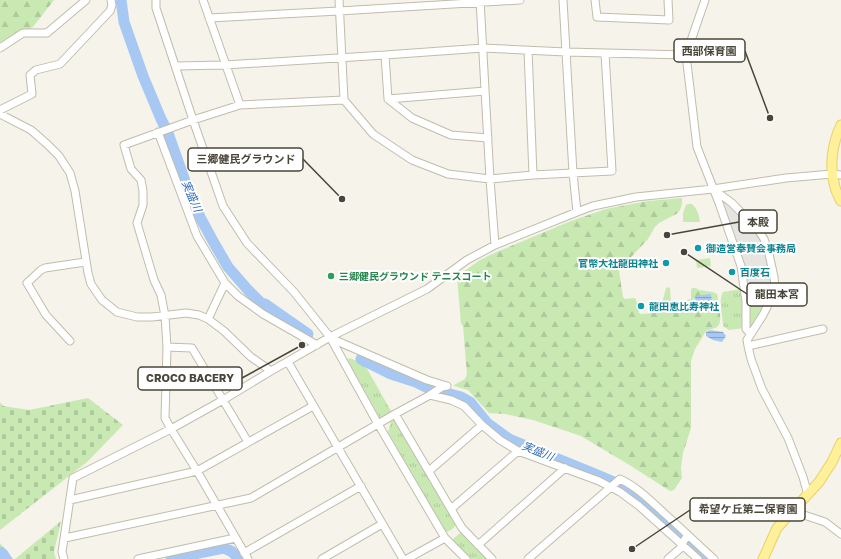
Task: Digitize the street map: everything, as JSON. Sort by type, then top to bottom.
[{"type":"main road","points":[[841,125],[831,163],[836,175],[835,188],[841,202]]},
{"type":"main road","points":[[763,559],[777,528],[819,482],[832,462],[841,443]]},
{"type":"street","points":[[0,48],[23,33],[47,33],[86,0]]},
{"type":"street","points":[[0,110],[32,94],[30,75],[36,70],[60,64],[110,11],[112,5],[111,0]]},
{"type":"street","points":[[156,0],[156,8],[223,206],[247,243],[294,292],[330,337],[378,424],[445,538],[466,559]]},
{"type":"street","points":[[203,0],[240,105]]},
{"type":"street","points":[[339,0],[344,100],[373,134],[412,160],[448,174],[490,179],[612,171],[605,53]]},
{"type":"street","points":[[209,18],[480,1],[520,0]]},
{"type":"street","points":[[563,0],[573,174],[577,212]]},
{"type":"street","points":[[595,0],[597,17],[670,20],[668,0]]},
{"type":"street","points":[[705,0],[686,55],[697,147],[741,266],[746,302],[746,329],[751,334]]},
{"type":"street","points":[[480,1],[495,245]]},
{"type":"street","points":[[176,66],[225,65],[385,56],[482,48],[686,55]]},
{"type":"street","points":[[528,50],[533,175]]},
{"type":"street","points":[[385,56],[388,99],[412,118],[451,135],[488,138]]},
{"type":"street","points":[[388,99],[485,91]]},
{"type":"street","points":[[344,100],[240,105],[158,132],[124,145],[131,169],[141,180],[143,205],[137,223],[152,274],[161,295],[165,316],[167,347],[165,418],[246,556],[361,486]]},
{"type":"street","points":[[0,114],[36,134],[59,156],[70,173],[75,191],[91,284],[102,300],[117,312],[137,318],[186,313],[208,318],[251,357],[271,371]]},
{"type":"street","points":[[158,132],[197,236],[225,283],[238,296],[263,314],[317,345]]},
{"type":"street","points":[[64,559],[62,552],[73,478],[171,429],[224,400],[330,337],[427,289],[468,260],[495,245],[593,206],[636,197],[713,189],[786,178],[836,175]]},
{"type":"street","points":[[713,189],[732,203],[759,231],[764,239],[769,254],[774,277],[774,287],[770,301],[763,315],[747,340],[751,359],[762,389],[780,420],[788,438],[803,477],[808,495]]},
{"type":"street","points":[[70,341],[46,315],[27,283],[45,268],[86,262]]},
{"type":"street","points":[[208,318],[225,283]]},
{"type":"street","points":[[748,346],[823,329]]},
{"type":"street","points":[[64,538],[216,504],[251,498],[442,387],[447,386],[427,380],[330,337]]},
{"type":"street","points":[[167,347],[192,348],[248,442]]},
{"type":"street","points":[[288,362],[403,559]]},
{"type":"street","points":[[432,394],[464,406],[482,425],[500,440],[518,451],[612,486],[639,506],[698,559]]},
{"type":"street","points":[[70,500],[197,471],[313,406]]},
{"type":"street","points":[[395,414],[462,528],[492,559]]},
{"type":"street","points":[[429,471],[482,425]]},
{"type":"street","points":[[451,509],[518,451]]},
{"type":"street","points":[[478,544],[565,468]]},
{"type":"street","points":[[528,559],[620,479],[628,482],[652,501],[714,559]]},
{"type":"street","points":[[792,511],[825,522],[841,534]]},
{"type":"street","points":[[322,559],[382,524]]},
{"type":"street","points":[[668,559],[683,544],[688,535]]},
{"type":"street","points":[[138,559],[235,538]]},
{"type":"street","points":[[407,559],[445,538]]},
{"type":"green space","points":[[0,0],[54,0],[33,27],[0,46]]},
{"type":"green space","points":[[682,198],[682,204],[678,213],[659,223],[648,239],[619,271],[623,297],[625,299],[636,299],[639,313],[641,314],[654,313],[661,307],[666,288],[669,287],[671,302],[673,303],[691,299],[691,289],[693,288],[717,294],[720,316],[718,326],[706,331],[695,349],[691,361],[691,428],[683,453],[681,467],[682,478],[674,490],[670,491],[581,436],[533,420],[505,414],[489,413],[468,390],[454,386],[465,379],[467,374],[457,276],[480,260],[492,254],[571,221],[606,209],[648,201]]},
{"type":"green space","points":[[692,204],[695,208],[700,222],[683,222],[683,213],[686,205]]},
{"type":"green space","points":[[710,258],[711,266],[697,268],[696,260]]},
{"type":"green space","points":[[741,289],[744,328],[729,330],[723,326],[721,304],[722,295],[723,292]]},
{"type":"green space","points":[[766,302],[752,325],[748,326],[749,305]]},
{"type":"green space","points":[[350,358],[365,365],[391,411],[390,414],[380,418],[347,359]]},
{"type":"green space","points":[[88,398],[123,425],[87,462],[0,530],[0,402],[3,406],[29,410]]},
{"type":"green space","points":[[396,420],[456,524],[449,531],[446,532],[388,432],[391,421]]},
{"type":"green space","points":[[61,521],[54,552],[56,559],[15,559]]},
{"type":"green space","points":[[462,533],[488,559],[471,559],[453,541],[453,539]]},
{"type":"green space","points":[[0,543],[13,559],[0,559]]},
{"type":"shaded area","points":[[721,200],[737,212],[762,241],[772,284],[766,301],[748,304]]},
{"type":"water","points":[[711,294],[713,311],[697,312],[695,296]]},
{"type":"water","points":[[710,330],[723,332],[726,336],[722,342],[713,340],[706,336],[706,332]]},
{"type":"waterway","name":"実盛川","points":[[121,0],[124,22],[143,76],[168,133],[186,184],[200,217],[214,243],[228,267],[261,303],[265,304],[308,334]]},
{"type":"waterway","name":"実盛川","points":[[361,359],[391,374],[416,382],[428,388],[461,397],[470,402],[487,423],[509,439],[621,485],[659,516],[707,559]]},
{"type":"waterway","points":[[171,559],[223,548],[232,552],[238,559]]},
{"type":"waterway","points":[[0,552],[6,559]]},
{"type":"place","name":"西部保育園","points":[[770,118]]},
{"type":"place","name":"三郷健民グラウンド","points":[[342,199]]},
{"type":"place","name":"本殿","points":[[667,235]]},
{"type":"place","name":"御造営奉賛会事務局","points":[[698,248]]},
{"type":"place","name":"龍田本宮","points":[[684,252]]},
{"type":"place","name":"官幣大社龍田神社","points":[[666,263]]},
{"type":"place","name":"百度石","points":[[732,272]]},
{"type":"place","name":"三郷健民グラウンド テニスコート","points":[[331,276]]},
{"type":"place","name":"龍田恵比寿神社","points":[[641,306]]},
{"type":"place","name":"CROCO BACERY","points":[[302,345]]},
{"type":"place","name":"希望ケ丘第二保育園","points":[[632,549]]}]
